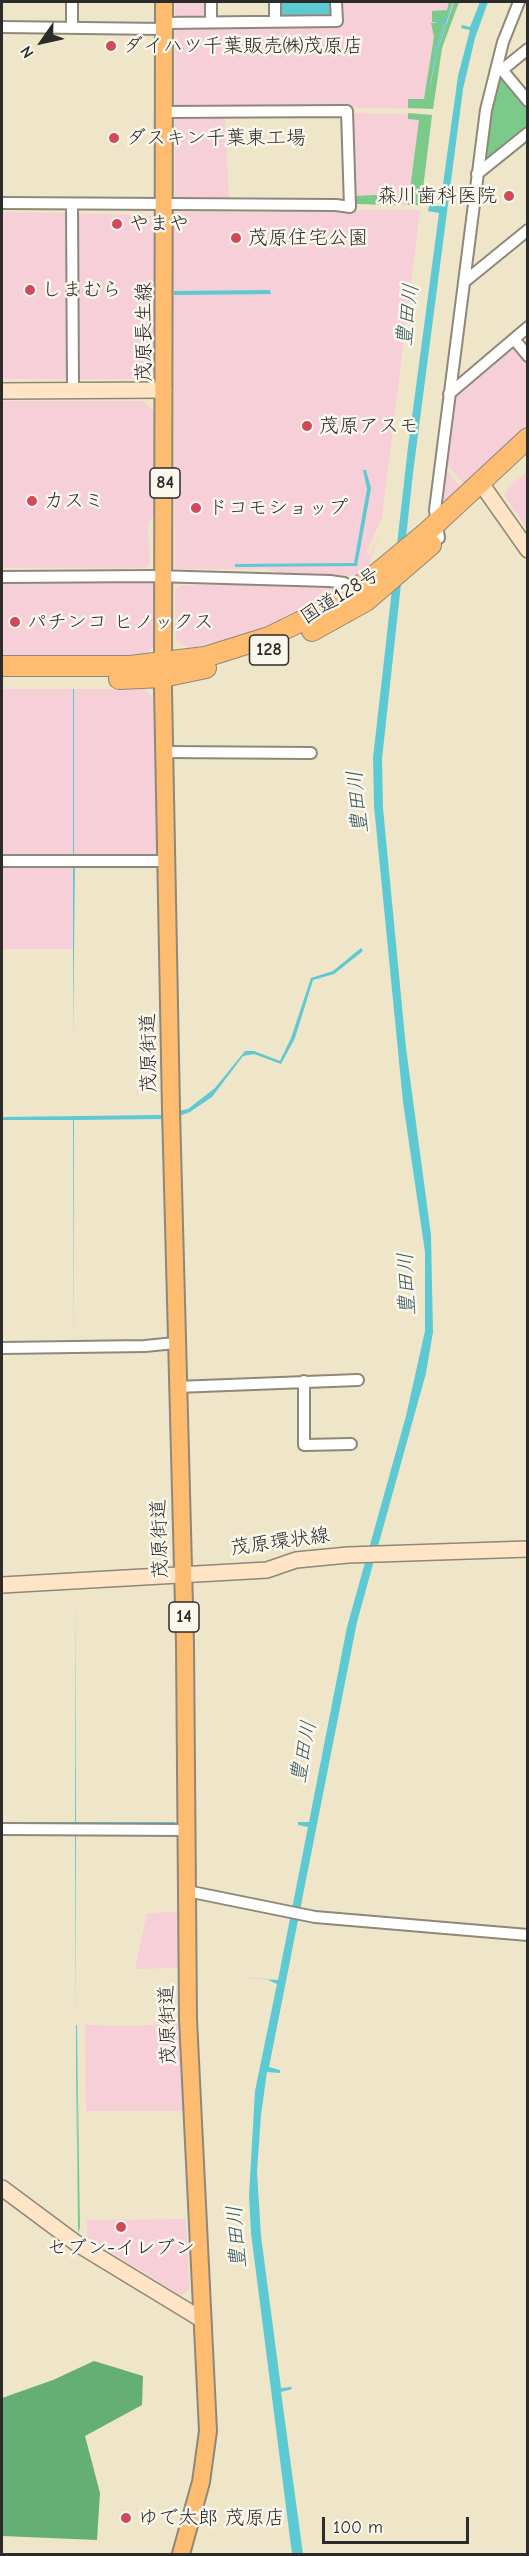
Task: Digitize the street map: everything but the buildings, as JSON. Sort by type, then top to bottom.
[{"type":"highway","name":"国道128号","points":[[2,666],[130,666],[164,669],[225,664],[279,647],[322,627],[431,537],[484,487],[528,438]]},
{"type":"highway","name":"国道128号","points":[[484,487],[528,455]]},
{"type":"highway","name":"国道128号","points":[[362,594],[374,576],[431,537]]},
{"type":"highway","name":"国道128号","points":[[2,679],[130,679],[164,669]]},
{"type":"main road","name":"茂原長生線","points":[[164,2],[164,669]]},
{"type":"main road","points":[[2,391],[164,390]]},
{"type":"main road","points":[[484,487],[528,550]]},
{"type":"main road","name":"茂原街道","points":[[164,669],[175,1343],[185,1644],[188,2019],[201,2319],[207,2381],[207,2431],[201,2482],[181,2554]]},
{"type":"main road","name":"茂原環状線","points":[[2,1585],[267,1570],[296,1560],[349,1554],[388,1555],[528,1549]]},
{"type":"main road","points":[[2,2188],[76,2243],[201,2319]]},
{"type":"street","points":[[72,2],[72,27]]},
{"type":"street","points":[[212,2],[212,22]]},
{"type":"street","points":[[275,2],[275,21]]},
{"type":"street","points":[[2,27],[164,26],[212,22],[337,21],[336,2]]},
{"type":"street","points":[[431,537],[486,110],[500,67],[503,42],[519,2]]},
{"type":"street","points":[[500,67],[528,49]]},
{"type":"street","points":[[500,67],[528,101]]},
{"type":"street","points":[[2,203],[350,207],[347,111],[165,112]]},
{"type":"street","points":[[477,174],[528,133]]},
{"type":"street","points":[[72,204],[73,390]]},
{"type":"street","points":[[464,282],[528,230]]},
{"type":"street","points":[[449,393],[528,327]]},
{"type":"street","points":[[514,339],[528,356]]},
{"type":"street","points":[[2,577],[330,580],[344,583],[362,594]]},
{"type":"street","points":[[165,752],[311,753]]},
{"type":"street","points":[[2,861],[167,861]]},
{"type":"street","points":[[2,1348],[145,1346],[175,1343]]},
{"type":"street","points":[[176,1387],[358,1380]]},
{"type":"street","points":[[304,1382],[304,1445],[351,1444]]},
{"type":"street","points":[[2,1830],[185,1830]]},
{"type":"street","points":[[187,1891],[315,1917],[528,1935]]},
{"type":"shaded area","points":[[175,2],[207,2],[205,20],[175,20]]},
{"type":"shaded area","points":[[340,2],[459,2],[442,48],[433,109],[175,106],[175,26],[340,25]]},
{"type":"shaded area","points":[[351,113],[432,115],[421,205],[355,204]]},
{"type":"shaded area","points":[[175,117],[225,117],[229,199],[175,200]]},
{"type":"shaded area","points":[[342,210],[420,210],[382,518],[366,553],[370,555],[380,532],[367,571],[362,576],[288,575],[266,569],[175,569],[173,212],[341,212]]},
{"type":"shaded area","points":[[2,212],[65,213],[67,215],[68,376],[65,379],[2,379]]},
{"type":"shaded area","points":[[81,213],[155,216],[155,369],[144,379],[81,379],[78,376],[77,215]]},
{"type":"shaded area","points":[[513,345],[527,362],[527,424],[464,484],[444,461],[452,398]]},
{"type":"shaded area","points":[[2,401],[143,401],[154,412],[156,509],[148,525],[150,563],[146,568],[2,568]]},
{"type":"shaded area","points":[[444,468],[461,487],[443,504],[440,501]]},
{"type":"shaded area","points":[[527,471],[527,538],[526,528],[505,496],[506,490]]},
{"type":"shaded area","points":[[2,581],[153,581],[153,647],[146,655],[2,657]]},
{"type":"shaded area","points":[[184,585],[328,585],[332,595],[299,613],[256,631],[189,649],[176,640],[175,589]]},
{"type":"shaded area","points":[[2,689],[73,689],[73,857],[2,857]]},
{"type":"shaded area","points":[[74,689],[145,689],[153,698],[157,857],[74,857]]},
{"type":"shaded area","points":[[2,864],[73,864],[73,949],[2,949]]},
{"type":"shaded area","points":[[177,1912],[178,1968],[135,1969],[147,1913]]},
{"type":"shaded area","points":[[180,2023],[184,2111],[86,2111],[85,2025],[130,2026]]},
{"type":"shaded area","points":[[186,2219],[189,2289],[181,2296],[87,2237],[87,2220]]},
{"type":"green space","points":[[449,2],[453,2],[444,22],[432,22],[432,11],[447,10]]},
{"type":"green space","points":[[454,2],[459,2],[442,48],[433,109],[408,108],[408,99],[424,99],[434,37],[431,23],[444,23],[435,52],[429,92],[437,52]]},
{"type":"green space","points":[[503,76],[527,106],[527,130],[486,163],[482,160],[489,112],[497,77]]},
{"type":"green space","points":[[408,113],[432,115],[421,205],[408,205],[419,120],[408,119]]},
{"type":"green space","points":[[395,194],[395,205],[355,204],[354,196]]},
{"type":"green space","points":[[77,2025],[80,2227],[78,2234],[78,2229]]},
{"type":"green space","points":[[94,2361],[143,2376],[142,2405],[85,2436],[100,2493],[97,2540],[2,2536],[2,2398],[53,2380]]},
{"type":"water","points":[[279,2],[332,2],[332,16],[282,17],[279,13]]},
{"type":"water","points":[[453,2],[437,52],[428,93],[435,52],[444,24],[432,22],[444,21]]},
{"type":"water","points":[[480,2],[488,2],[475,38],[463,89],[413,473],[382,759],[383,808],[406,1048],[431,1235],[433,1332],[426,1373],[357,1622],[269,2067],[280,2070],[280,2073],[267,2072],[261,2115],[257,2172],[261,2236],[281,2388],[291,2387],[292,2389],[281,2392],[303,2554],[292,2554],[251,2233],[249,2195],[255,2091],[277,1984],[267,1979],[278,1980],[308,1827],[298,1825],[298,1822],[309,1822],[347,1627],[406,1416],[425,1331],[425,1252],[403,1102],[374,806],[373,758],[408,447],[439,213],[428,211],[429,206],[440,206],[458,76],[470,30],[461,28],[462,25],[470,27]]},
{"type":"water","points":[[270,290],[271,294],[174,295],[174,291]]},
{"type":"water","points":[[363,470],[366,470],[371,488],[357,566],[235,567],[235,564],[354,563],[367,489]]},
{"type":"water","points":[[74,689],[74,857],[73,857]]},
{"type":"water","points":[[73,864],[75,865],[73,1037]]},
{"type":"water","points":[[361,948],[363,951],[334,974],[313,980],[295,1038],[281,1064],[254,1054],[243,1056],[212,1097],[190,1112],[179,1116],[162,1119],[74,1120],[74,1343],[73,1120],[2,1120],[2,1117],[161,1115],[188,1109],[215,1088],[245,1051],[254,1051],[280,1061],[291,1038],[311,978],[333,971]]},
{"type":"water","points":[[75,1596],[76,1822],[175,1822],[176,1825],[2,1825],[2,1822],[75,1822]]},
{"type":"water","points":[[75,1833],[76,1833],[75,2020]]},
{"type":"water","points":[[77,2025],[78,2229],[76,2070]]},
{"type":"place","name":"ダイハツ千葉販売㈱茂原店","points":[[111,46]]},
{"type":"place","name":"ダスキン千葉東工場","points":[[114,138]]},
{"type":"place","name":"森川歯科医院","points":[[509,196]]},
{"type":"place","name":"やまや","points":[[117,224]]},
{"type":"place","name":"茂原住宅公園","points":[[236,238]]},
{"type":"place","name":"しまむら","points":[[30,290]]},
{"type":"place","name":"茂原アスモ","points":[[307,426]]},
{"type":"place","name":"カスミ","points":[[32,501]]},
{"type":"place","name":"ドコモショップ","points":[[196,508]]},
{"type":"place","name":"パチンコ ヒノックス","points":[[15,622]]},
{"type":"place","name":"セブン-イレブン","points":[[121,2227]]},
{"type":"place","name":"ゆで太郎 茂原店","points":[[126,2518]]},
{"type":"water label","name":"豊田川","points":[[408,315]]},
{"type":"water label","name":"豊田川","points":[[358,802]]},
{"type":"water label","name":"豊田川","points":[[407,1284]]},
{"type":"water label","name":"豊田川","points":[[304,1752]]},
{"type":"water label","name":"豊田川","points":[[237,2237]]}]
